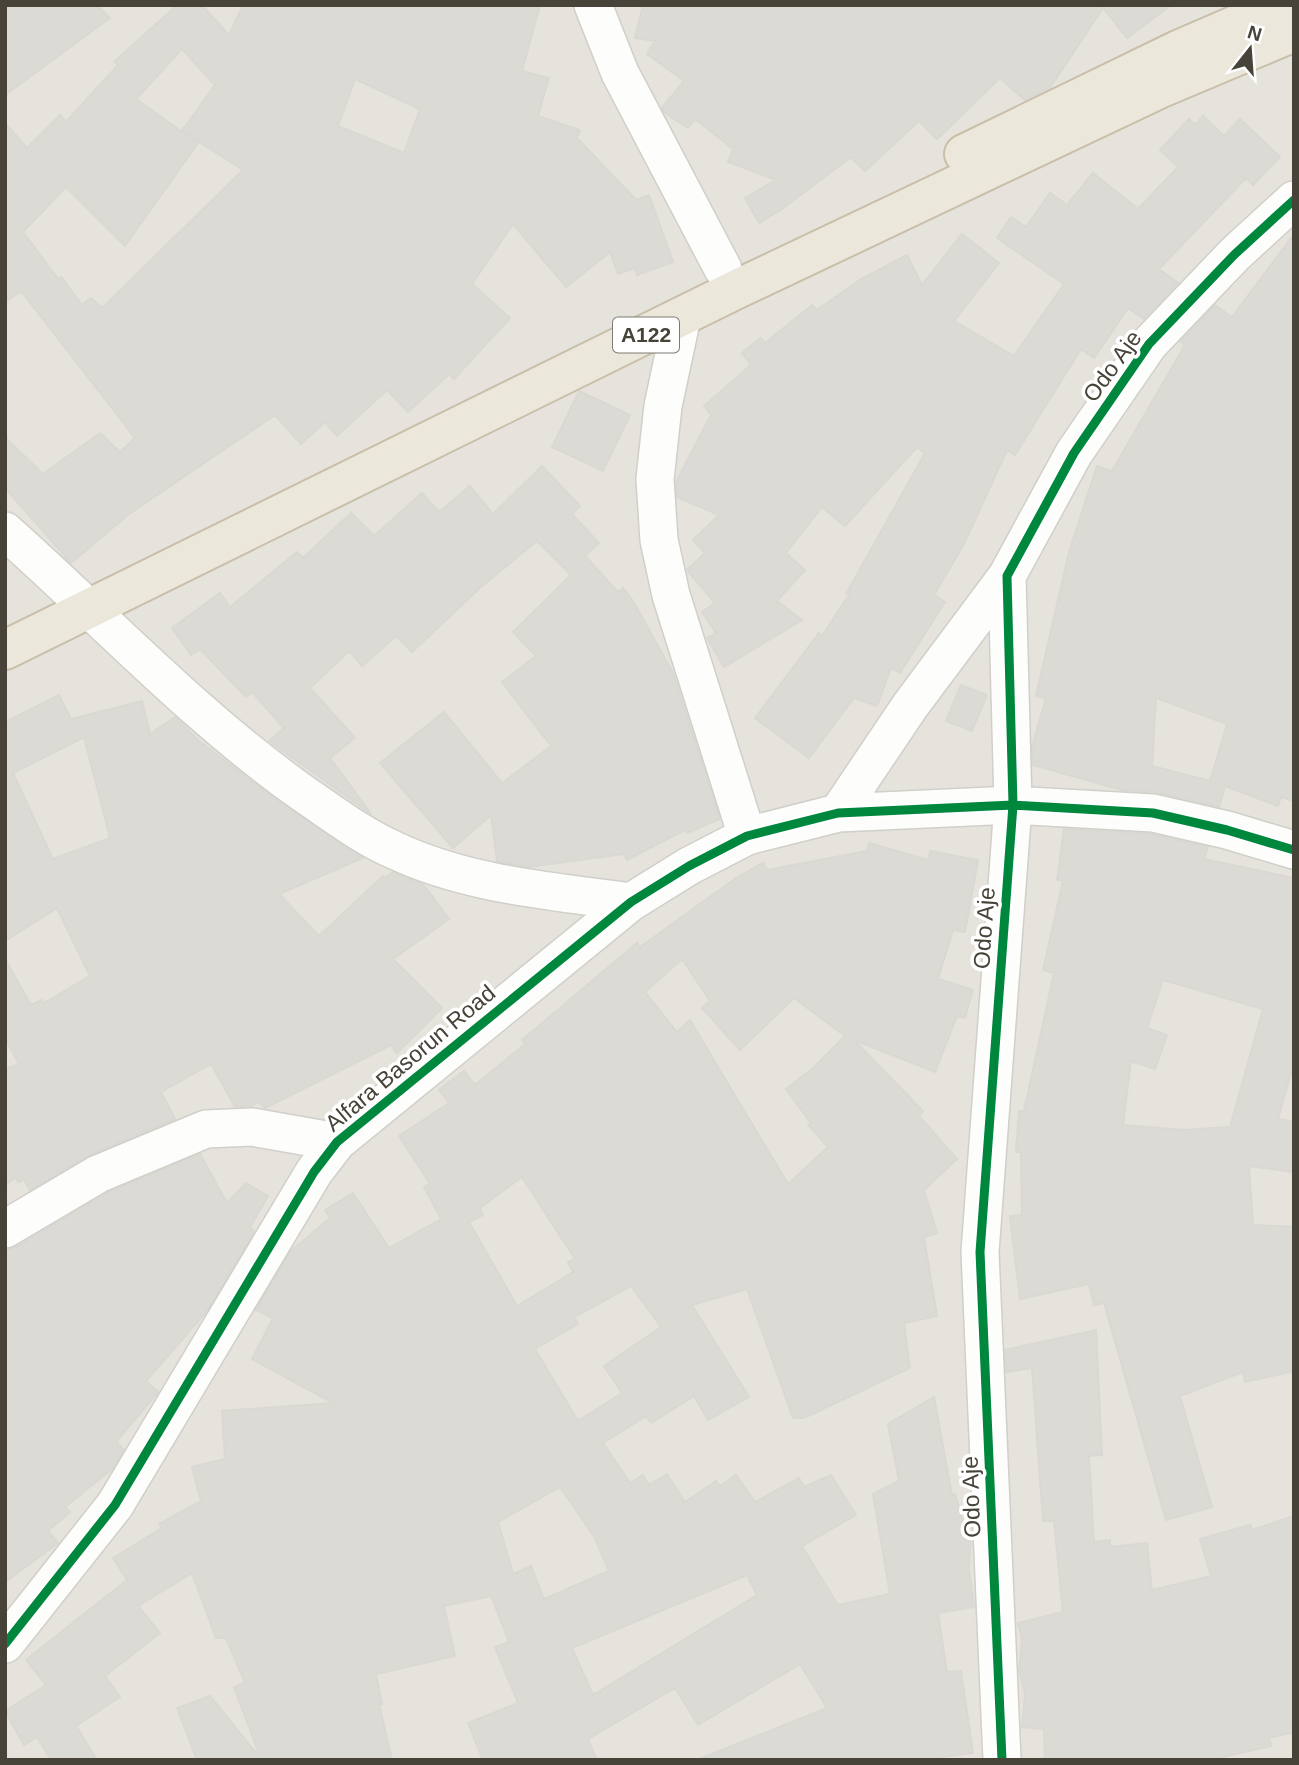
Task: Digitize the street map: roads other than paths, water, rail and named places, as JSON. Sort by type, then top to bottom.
[{"type":"highway","name":"A122","points":[[5,650],[82,599],[723,269],[1178,50],[1282,5]]},
{"type":"highway","name":"A122","points":[[5,624],[82,599],[1159,89],[1294,32]]},
{"type":"street","points":[[593,5],[620,73],[723,269]]},
{"type":"street","name":"Odo Aje","points":[[838,813],[911,706],[1007,576],[1074,453],[1149,344],[1235,254],[1294,200]]},
{"type":"street","points":[[682,317],[663,406],[655,479],[659,540],[671,595],[747,836]]},
{"type":"street","points":[[5,531],[82,599],[160,676],[258,761],[333,814],[393,850],[463,876],[631,902]]},
{"type":"street","name":"Odo Aje","points":[[1002,1760],[980,1252],[1013,805],[1007,576]]},
{"type":"street","name":"Alfara Basorun Road","points":[[5,1644],[114,1505],[295,1203],[337,1142],[631,902],[690,866],[747,836],[838,813],[1013,805],[1153,813],[1227,830],[1294,850]]},
{"type":"street","points":[[5,1230],[98,1174],[206,1129],[252,1127],[337,1142]]}]
